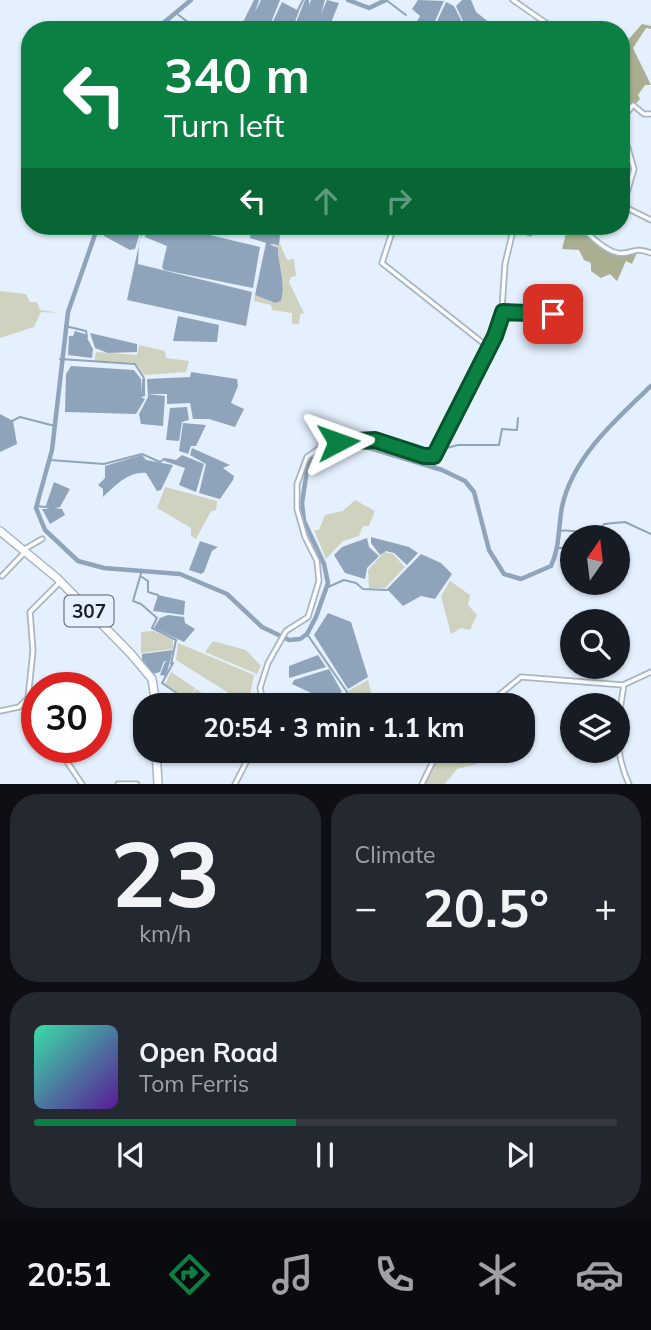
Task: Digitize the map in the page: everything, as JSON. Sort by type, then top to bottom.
[{"type":"main road","name":"307","points":[[0,531],[60,582],[151,677],[154,693]]},
{"type":"main road","points":[[157,763],[158,784]]},
{"type":"street","points":[[513,0],[543,21]]},
{"type":"street","points":[[630,109],[633,105],[644,114],[651,114]]},
{"type":"street","points":[[630,155],[634,169],[630,188]]},
{"type":"street","points":[[630,210],[651,220]]},
{"type":"street","points":[[391,235],[382,263],[488,347]]},
{"type":"street","points":[[262,693],[261,683],[286,631],[308,617],[320,577],[297,509],[297,484],[307,457],[324,445],[369,439],[434,456],[503,312],[504,275],[512,235]]},
{"type":"street","points":[[593,235],[612,251],[622,253],[636,248],[651,253]]},
{"type":"street","points":[[503,312],[553,314]]},
{"type":"street","points":[[2,576],[24,551],[42,539]]},
{"type":"street","points":[[31,672],[33,651],[30,612],[60,582]]},
{"type":"street","points":[[502,693],[521,677],[624,685],[651,672]]},
{"type":"street","points":[[624,685],[619,705],[618,751],[629,784]]},
{"type":"street","points":[[0,710],[21,705]]},
{"type":"street","points":[[68,763],[82,784]]},
{"type":"street","points":[[234,784],[245,763]]},
{"type":"street","points":[[422,784],[432,763]]},
{"type":"street","points":[[118,784],[137,784]]},
{"type":"green space","points":[[642,24],[651,26],[651,29],[646,28],[633,48],[651,85],[645,85],[638,95],[640,99],[630,110],[630,91],[630,38]]},
{"type":"green space","points":[[566,235],[589,235],[618,254],[638,250],[632,264],[626,261],[617,281],[610,274],[601,278],[591,271],[591,263],[584,260],[579,250],[562,249]]},
{"type":"green space","points":[[280,244],[287,260],[294,259],[296,276],[291,277],[289,282],[304,313],[300,314],[299,324],[292,324],[292,313],[272,310],[271,305],[254,301],[255,295],[274,303],[281,301],[278,248],[274,246]]},
{"type":"green space","points":[[0,291],[26,294],[30,302],[37,302],[40,310],[60,313],[41,312],[34,327],[0,338]]},
{"type":"green space","points":[[139,345],[165,351],[166,358],[189,361],[186,372],[144,375],[136,363],[94,361],[96,352],[137,355]]},
{"type":"green space","points":[[165,487],[217,501],[216,510],[211,511],[196,539],[191,536],[191,528],[157,508]]},
{"type":"green space","points":[[355,500],[375,511],[369,526],[363,526],[359,536],[343,541],[326,559],[314,530],[319,530],[325,515],[343,511]]},
{"type":"green space","points":[[384,552],[393,554],[405,567],[385,588],[369,588],[368,570]]},
{"type":"green space","points":[[450,581],[470,595],[468,605],[477,615],[470,630],[461,628],[451,634],[441,596]]},
{"type":"green space","points":[[154,631],[173,640],[173,649],[141,653],[141,632]]},
{"type":"green space","points":[[213,641],[246,650],[261,666],[257,674],[205,652]]},
{"type":"green space","points":[[178,643],[254,675],[250,693],[229,693],[176,660]]},
{"type":"green space","points":[[171,672],[195,688],[193,693],[178,693],[165,684]]},
{"type":"green space","points":[[368,680],[371,693],[344,693]]},
{"type":"green space","points":[[434,763],[477,764],[457,769],[445,784],[423,784]]},
{"type":"water","points":[[254,0],[259,0],[255,12],[261,0],[280,0],[272,21],[244,21]]},
{"type":"water","points":[[305,0],[309,0],[309,5],[311,0],[325,0],[321,14],[327,0],[339,3],[332,21],[297,21]]},
{"type":"water","points":[[418,0],[444,1],[435,21],[417,21],[420,16],[412,9]]},
{"type":"water","points":[[462,0],[471,0],[476,12],[487,21],[463,21],[456,6]]},
{"type":"water","points":[[282,2],[299,11],[295,21],[273,21]]},
{"type":"water","points":[[446,2],[454,6],[461,20],[461,21],[437,21]]},
{"type":"water","points":[[139,235],[135,249],[130,250],[104,236]]},
{"type":"water","points":[[210,235],[260,247],[253,288],[164,270],[162,267],[167,246],[145,237]]},
{"type":"water","points":[[250,235],[280,235],[279,245],[269,244],[278,248],[282,281],[281,301],[275,303],[255,295],[266,243],[250,238]]},
{"type":"water","points":[[139,245],[138,264],[252,292],[246,326],[127,300]]},
{"type":"water","points":[[178,316],[219,325],[217,342],[173,341]]},
{"type":"water","points":[[75,331],[85,334],[93,349],[92,358],[68,355],[69,336],[73,336]]},
{"type":"water","points":[[90,333],[137,344],[137,352],[108,353],[95,348]]},
{"type":"water","points":[[71,366],[134,370],[141,379],[141,394],[142,379],[145,379],[145,396],[141,397],[145,399],[136,414],[65,412],[66,374]]},
{"type":"water","points":[[191,372],[237,379],[238,386],[231,403],[244,409],[235,427],[209,419],[193,419],[190,403],[167,404],[167,394],[148,394],[165,396],[163,426],[141,424],[139,414],[148,397],[147,379],[190,377]]},
{"type":"water","points":[[187,407],[189,420],[182,422],[179,441],[166,440],[170,408]]},
{"type":"water","points":[[0,414],[13,421],[17,444],[0,452]]},
{"type":"water","points":[[183,423],[206,425],[196,446],[191,446],[188,454],[179,451]]},
{"type":"water","points":[[192,448],[230,465],[223,468],[234,476],[233,480],[220,499],[199,493],[206,464],[190,455]]},
{"type":"water","points":[[142,455],[146,460],[173,465],[161,490],[157,491],[146,473],[139,473],[122,480],[103,497],[103,489],[98,485],[105,478],[105,466]]},
{"type":"water","points":[[182,455],[204,464],[196,492],[179,485],[185,468],[164,461],[165,458],[176,460]]},
{"type":"water","points":[[54,482],[70,489],[60,507],[55,508],[62,509],[65,515],[50,524],[42,509],[50,509],[45,508]]},
{"type":"water","points":[[371,537],[409,547],[418,553],[407,565],[394,553],[386,551],[380,555],[371,543]]},
{"type":"water","points":[[367,538],[369,547],[379,556],[367,568],[365,579],[345,573],[334,555],[342,547]]},
{"type":"water","points":[[200,541],[218,547],[212,551],[201,574],[189,570]]},
{"type":"water","points":[[421,554],[441,563],[452,574],[435,599],[421,596],[403,606],[387,589]]},
{"type":"water","points":[[158,595],[185,601],[184,615],[153,611]]},
{"type":"water","points":[[328,613],[351,622],[368,677],[348,689],[314,635]]},
{"type":"water","points":[[168,615],[184,617],[185,623],[195,629],[184,642],[154,628],[160,618]]},
{"type":"water","points":[[173,650],[166,676],[160,675],[165,662],[168,662],[164,661],[160,672],[153,674],[142,660],[142,654]]},
{"type":"water","points":[[318,655],[326,667],[289,678],[289,666]]},
{"type":"water","points":[[329,669],[342,692],[311,693],[292,684],[294,680]]},
{"type":"waterway","points":[[166,21],[191,0]]},
{"type":"waterway","points":[[298,10],[303,0]]},
{"type":"waterway","points":[[348,0],[369,8],[386,0]]},
{"type":"waterway","points":[[386,0],[406,15]]},
{"type":"waterway","points":[[176,13],[186,21]]},
{"type":"waterway","points":[[95,235],[68,312],[52,450],[36,508],[45,530],[78,561],[104,568],[180,574],[227,594],[262,627],[289,640],[300,639],[307,634],[328,583],[324,564],[304,521],[302,503],[307,470],[313,459],[322,454],[363,446],[442,470],[465,481],[474,492],[489,550],[504,574],[521,579],[551,566],[562,507],[575,472],[597,440],[651,386]]},
{"type":"waterway","points":[[65,326],[86,331],[87,337]]},
{"type":"waterway","points":[[60,359],[135,364],[144,378]]},
{"type":"waterway","points":[[12,421],[20,417],[55,426]]},
{"type":"waterway","points":[[434,467],[443,449],[458,445],[499,445],[502,429],[517,430],[518,418]]},
{"type":"waterway","points":[[50,460],[104,464],[142,454],[160,462],[164,459]]},
{"type":"waterway","points":[[36,506],[45,507]]},
{"type":"waterway","points":[[559,531],[597,534],[604,524],[625,522],[651,534]]},
{"type":"waterway","points":[[142,570],[133,601],[141,604],[157,618],[152,628],[176,640],[171,664]]},
{"type":"waterway","points":[[142,577],[148,581],[148,592],[158,595]]},
{"type":"waterway","points":[[328,587],[344,580],[356,583],[363,589],[388,590]]},
{"type":"waterway","points":[[307,634],[347,692]]},
{"type":"waterway","points":[[173,663],[162,683],[177,693]]},
{"type":"route","points":[[338,442],[375,440],[431,458],[495,336],[503,312],[553,314]]}]
